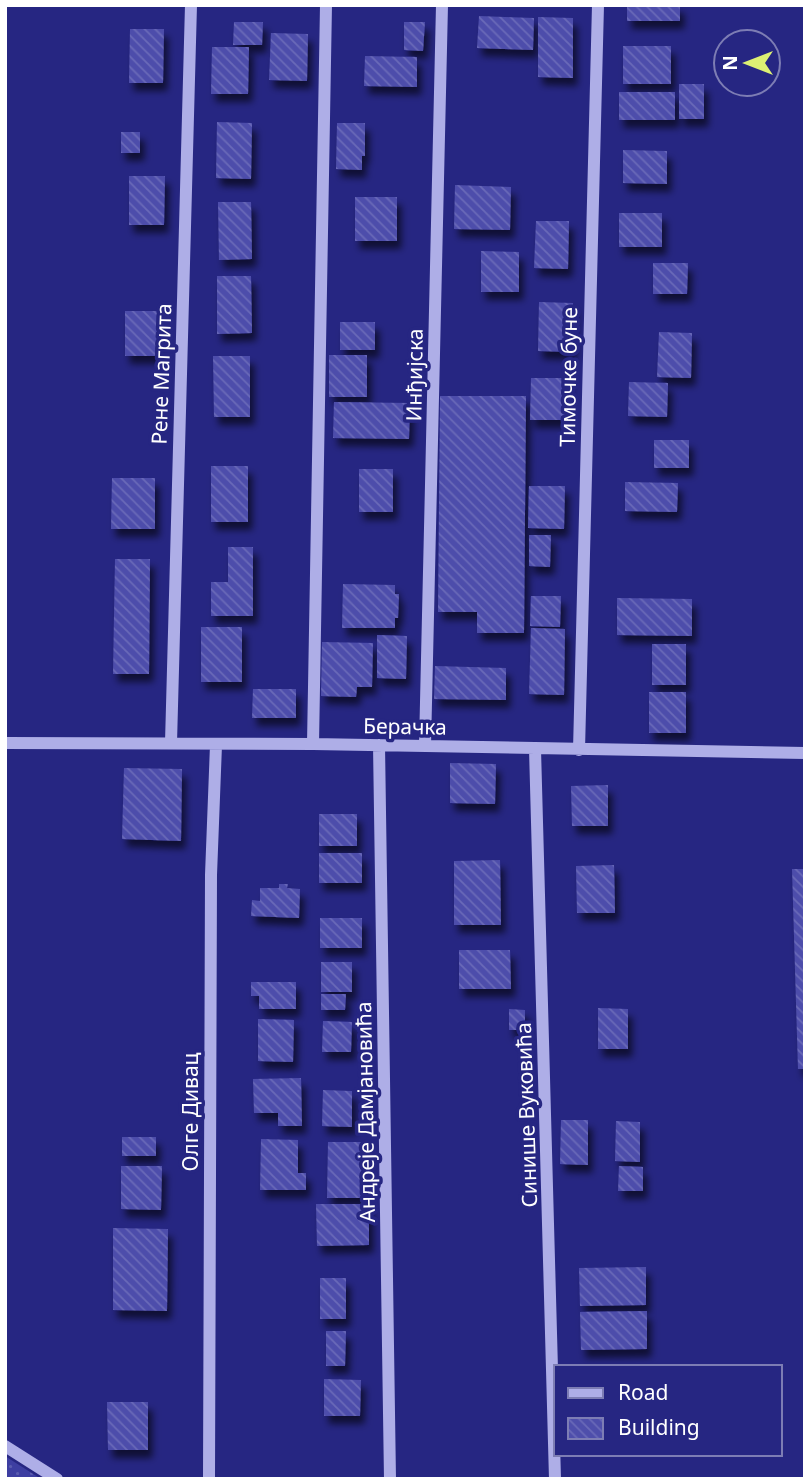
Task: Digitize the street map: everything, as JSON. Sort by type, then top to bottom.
[{"type":"street","name":"Рене Магрита","points":[[171,743],[191,5]]},
{"type":"street","points":[[313,744],[326,5]]},
{"type":"street","name":"Инђијска","points":[[425,746],[442,5]]},
{"type":"street","name":"Тимочке буне","points":[[579,750],[598,5]]},
{"type":"street","name":"Берачка","points":[[5,743],[313,744],[805,753]]},
{"type":"street","name":"Олге Дивац","points":[[209,1479],[211,876],[216,745]]},
{"type":"street","name":"Андреје Дамјановића","points":[[379,745],[390,1479]]},
{"type":"street","name":"Синише Вуковића","points":[[535,750],[554,1443]]},
{"type":"street","points":[[5,1446],[58,1479]]},
{"type":"street","name":"Синише Вуковића","points":[[554,1456],[555,1479]]},
{"type":"shaded area","points":[[5,1456],[41,1479],[5,1479]]},
{"type":"building","points":[[627,5],[680,5],[680,21],[627,21]]},
{"type":"building","points":[[479,16],[534,18],[533,50],[477,48]]},
{"type":"building","points":[[538,17],[573,18],[573,78],[538,77]]},
{"type":"building","points":[[234,22],[263,22],[262,45],[233,45]]},
{"type":"building","points":[[404,22],[425,22],[423,51],[404,50]]},
{"type":"building","points":[[130,29],[164,29],[163,83],[129,83]]},
{"type":"building","points":[[271,33],[308,34],[307,81],[269,80]]},
{"type":"building","points":[[623,46],[671,46],[671,84],[623,84]]},
{"type":"building","points":[[212,47],[249,47],[248,94],[211,94]]},
{"type":"building","points":[[365,56],[417,57],[417,87],[364,86]]},
{"type":"building","points":[[679,84],[704,84],[704,119],[679,119]]},
{"type":"building","points":[[619,92],[675,92],[675,120],[619,120]]},
{"type":"building","points":[[217,122],[252,123],[251,179],[216,178]]},
{"type":"building","points":[[337,123],[365,123],[365,156],[362,156],[362,170],[336,169]]},
{"type":"building","points":[[121,132],[140,132],[140,153],[121,153]]},
{"type":"building","points":[[623,150],[667,151],[667,184],[623,183]]},
{"type":"building","points":[[129,176],[165,176],[164,225],[129,225]]},
{"type":"building","points":[[455,185],[511,187],[510,230],[454,229]]},
{"type":"building","points":[[355,197],[397,197],[397,241],[355,241]]},
{"type":"building","points":[[218,202],[251,202],[252,259],[219,260]]},
{"type":"building","points":[[619,213],[662,213],[662,247],[619,247]]},
{"type":"building","points":[[536,221],[569,221],[568,269],[534,268]]},
{"type":"building","points":[[481,251],[519,252],[519,292],[481,292]]},
{"type":"building","points":[[653,263],[688,263],[687,294],[653,294]]},
{"type":"building","points":[[217,276],[251,276],[252,333],[217,334]]},
{"type":"building","points":[[539,302],[573,303],[572,352],[538,351]]},
{"type":"building","points":[[125,311],[158,311],[157,356],[125,356]]},
{"type":"building","points":[[340,322],[375,322],[375,350],[340,350]]},
{"type":"building","points":[[659,332],[692,333],[691,378],[657,377]]},
{"type":"building","points":[[329,355],[367,355],[367,397],[329,397]]},
{"type":"building","points":[[213,356],[250,356],[250,417],[214,417]]},
{"type":"building","points":[[531,378],[567,378],[567,420],[530,420]]},
{"type":"building","points":[[629,382],[668,383],[667,417],[628,416]]},
{"type":"building","points":[[440,396],[526,396],[524,633],[477,633],[477,612],[438,612]]},
{"type":"building","points":[[334,402],[410,403],[409,439],[333,438]]},
{"type":"building","points":[[654,440],[689,440],[689,468],[654,468]]},
{"type":"building","points":[[211,466],[248,466],[248,522],[211,522]]},
{"type":"building","points":[[359,469],[393,469],[393,512],[359,512]]},
{"type":"building","points":[[112,478],[155,478],[155,529],[111,529]]},
{"type":"building","points":[[625,482],[678,483],[677,512],[625,511]]},
{"type":"building","points":[[529,486],[565,486],[564,529],[528,528]]},
{"type":"building","points":[[529,535],[551,535],[550,567],[529,566]]},
{"type":"building","points":[[228,547],[253,547],[253,616],[211,616],[211,582],[228,582]]},
{"type":"building","points":[[115,559],[150,559],[149,674],[113,674]]},
{"type":"building","points":[[343,584],[395,585],[395,594],[399,594],[395,628],[342,628]]},
{"type":"building","points":[[531,596],[561,596],[560,627],[530,626]]},
{"type":"building","points":[[617,598],[692,599],[692,636],[617,635]]},
{"type":"building","points":[[201,627],[242,627],[242,682],[201,682]]},
{"type":"building","points":[[531,628],[565,629],[564,695],[529,694]]},
{"type":"building","points":[[377,635],[407,636],[406,679],[377,678]]},
{"type":"building","points":[[322,642],[373,643],[372,687],[357,687],[356,697],[321,696]]},
{"type":"building","points":[[652,644],[686,644],[686,685],[652,685]]},
{"type":"building","points":[[435,666],[506,668],[506,700],[434,699]]},
{"type":"building","points":[[253,689],[296,689],[296,718],[252,718]]},
{"type":"building","points":[[649,692],[686,692],[686,733],[649,733]]},
{"type":"building","points":[[450,763],[496,764],[495,804],[450,803]]},
{"type":"building","points":[[124,768],[182,769],[181,841],[122,839]]},
{"type":"building","points":[[608,785],[608,826],[572,826],[571,786]]},
{"type":"building","points":[[319,814],[357,814],[357,846],[319,846]]},
{"type":"building","points":[[319,853],[362,853],[362,883],[319,883]]},
{"type":"building","points":[[500,860],[501,925],[454,925],[454,861]]},
{"type":"building","points":[[614,865],[615,913],[577,913],[576,866]]},
{"type":"building","points":[[792,869],[805,869],[805,1069],[798,1069]]},
{"type":"building","points":[[279,884],[300,889],[299,918],[251,916],[252,900],[260,901],[260,888],[279,888]]},
{"type":"building","points":[[320,918],[362,918],[362,948],[320,948]]},
{"type":"building","points":[[459,950],[510,950],[511,989],[459,989]]},
{"type":"building","points":[[321,962],[352,962],[352,992],[321,992]]},
{"type":"building","points":[[251,982],[296,982],[296,1009],[259,1009],[259,996],[251,996]]},
{"type":"building","points":[[321,994],[346,994],[345,1010],[321,1010]]},
{"type":"building","points":[[598,1008],[628,1009],[628,1049],[598,1049]]},
{"type":"building","points":[[509,1009],[525,1010],[525,1030],[509,1030]]},
{"type":"building","points":[[258,1019],[294,1020],[293,1062],[258,1061]]},
{"type":"building","points":[[323,1021],[352,1022],[351,1052],[322,1052]]},
{"type":"building","points":[[301,1078],[302,1126],[278,1126],[278,1113],[254,1113],[253,1079]]},
{"type":"building","points":[[323,1090],[352,1091],[352,1127],[322,1126]]},
{"type":"building","points":[[561,1120],[588,1120],[588,1165],[560,1164]]},
{"type":"building","points":[[616,1121],[640,1122],[640,1162],[615,1161]]},
{"type":"building","points":[[122,1137],[156,1137],[156,1156],[122,1156]]},
{"type":"building","points":[[261,1139],[298,1140],[298,1173],[306,1173],[306,1190],[260,1190]]},
{"type":"building","points":[[328,1142],[367,1142],[366,1198],[327,1198]]},
{"type":"building","points":[[121,1166],[162,1166],[161,1210],[121,1209]]},
{"type":"building","points":[[619,1166],[643,1167],[643,1191],[618,1191]]},
{"type":"building","points":[[316,1204],[369,1204],[369,1245],[317,1246]]},
{"type":"building","points":[[113,1228],[168,1229],[167,1311],[113,1310]]},
{"type":"building","points":[[646,1267],[646,1305],[580,1306],[579,1268]]},
{"type":"building","points":[[320,1278],[346,1278],[346,1319],[320,1319]]},
{"type":"building","points":[[647,1311],[647,1349],[581,1350],[580,1312]]},
{"type":"building","points":[[326,1331],[346,1331],[345,1366],[326,1366]]},
{"type":"building","points":[[324,1379],[361,1380],[360,1416],[324,1416]]},
{"type":"building","points":[[107,1402],[148,1402],[148,1450],[108,1450]]}]
